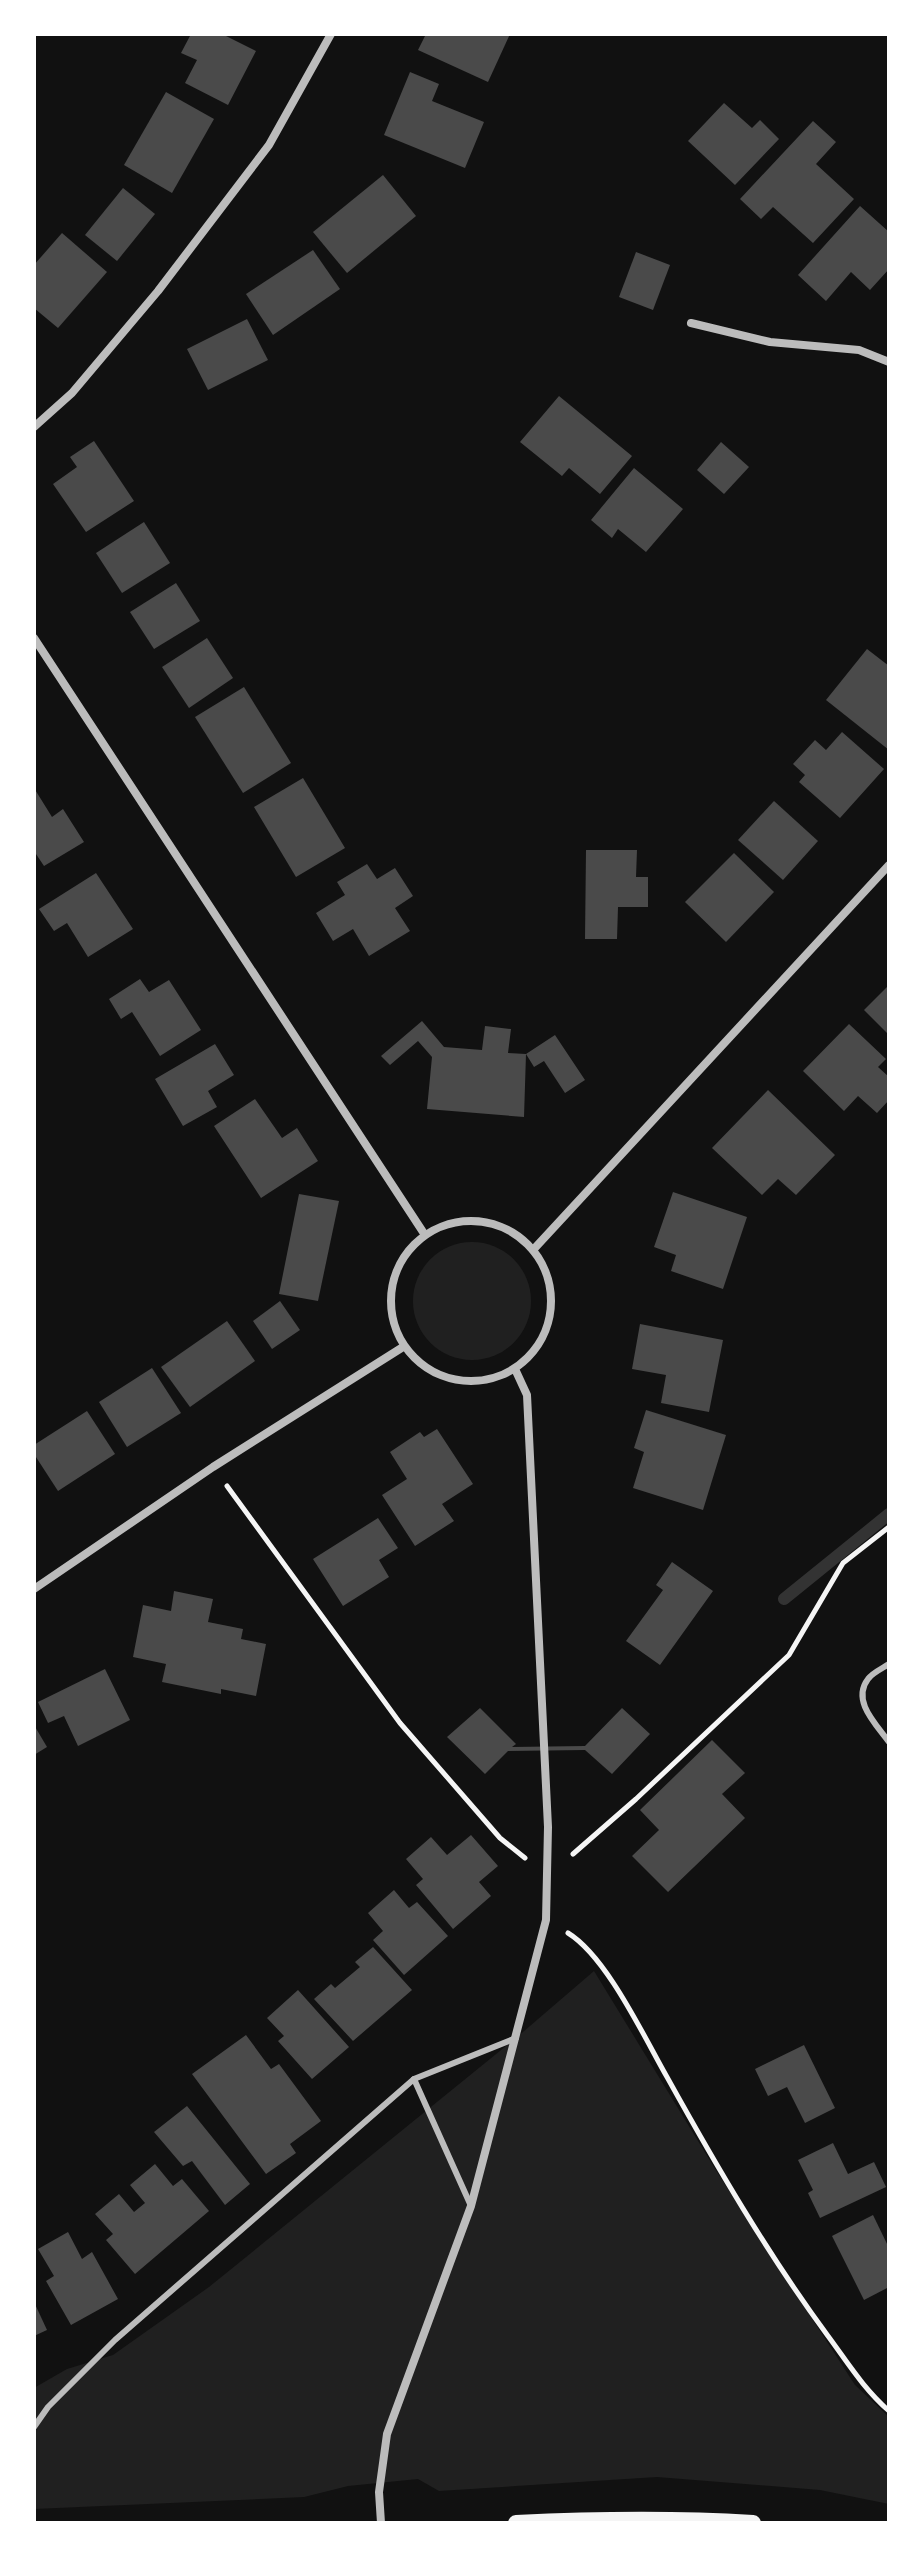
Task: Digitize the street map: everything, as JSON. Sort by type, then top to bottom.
[{"type":"main road","points":[[516,2523],[612,2518],[687,2518],[753,2523]]},
{"type":"street","points":[[34,427],[72,393],[158,291],[260,157],[331,34]]},
{"type":"street","points":[[691,323],[770,342],[859,350],[889,362]]},
{"type":"street","points":[[34,638],[425,1235]]},
{"type":"street","points":[[533,1250],[889,865]]},
{"type":"street","points":[[469,1220],[493,1224],[515,1233],[533,1250],[546,1273],[552,1299],[548,1326],[535,1350],[515,1369],[492,1379],[468,1382],[443,1377],[421,1365],[403,1347],[393,1324],[390,1299],[394,1274],[406,1252],[425,1235],[446,1225],[469,1220]]},
{"type":"street","points":[[34,1589],[213,1467],[403,1347]]},
{"type":"street","points":[[381,2523],[379,2492],[387,2434],[471,2206],[546,1920],[546,1781],[527,1395],[515,1369]]},
{"type":"lane","points":[[889,1664],[867,1680],[862,1695],[864,1708],[889,1742]]},
{"type":"lane","points":[[34,2427],[48,2407],[115,2340],[414,2079],[516,2038]]},
{"type":"lane","points":[[414,2079],[471,2206]]},
{"type":"path","points":[[213,1467],[400,1723],[500,1838],[547,1876],[636,1799],[789,1655],[843,1563],[889,1527]]},
{"type":"path","points":[[546,1920],[576,1938],[594,1956],[632,2015],[707,2149],[782,2273],[867,2391],[889,2411]]},
{"type":"shaded area","points":[[472,1242],[495,1247],[514,1259],[526,1278],[531,1301],[526,1324],[514,1343],[495,1355],[472,1360],[449,1355],[430,1343],[418,1324],[413,1301],[418,1278],[430,1259],[449,1247]]},
{"type":"shaded area","points":[[594,1971],[717,2172],[855,2385],[889,2417],[889,2504],[820,2490],[657,2477],[439,2491],[418,2479],[348,2486],[304,2497],[34,2509],[34,2388],[67,2369],[113,2355],[209,2287]]},
{"type":"building","points":[[191,34],[222,34],[256,51],[228,105],[185,83],[197,60],[181,53]]},
{"type":"building","points":[[426,34],[510,34],[488,82],[418,50]]},
{"type":"building","points":[[410,72],[439,84],[432,101],[484,122],[465,168],[384,135]]},
{"type":"building","points":[[166,92],[214,119],[172,193],[124,165]]},
{"type":"building","points":[[724,103],[752,128],[760,120],[779,139],[735,185],[688,141]]},
{"type":"building","points":[[813,121],[836,142],[816,164],[854,199],[813,243],[773,207],[761,219],[740,199]]},
{"type":"building","points":[[383,175],[416,216],[347,273],[313,232]]},
{"type":"building","points":[[123,188],[155,214],[117,261],[85,235]]},
{"type":"building","points":[[860,206],[889,232],[889,269],[870,290],[851,272],[826,301],[798,275]]},
{"type":"building","points":[[62,233],[107,272],[58,328],[34,308],[34,265]]},
{"type":"building","points":[[313,250],[340,289],[273,335],[246,294]]},
{"type":"building","points":[[636,252],[670,265],[653,310],[619,297]]},
{"type":"building","points":[[247,319],[268,360],[208,390],[187,349]]},
{"type":"building","points":[[559,396],[632,456],[600,494],[569,468],[562,476],[520,442]]},
{"type":"building","points":[[94,441],[134,501],[86,532],[53,484],[77,467],[70,457]]},
{"type":"building","points":[[721,442],[749,467],[724,494],[697,470]]},
{"type":"building","points":[[634,468],[683,509],[646,552],[618,529],[612,538],[591,520]]},
{"type":"building","points":[[144,522],[170,563],[122,593],[96,553]]},
{"type":"building","points":[[176,583],[200,621],[154,649],[130,612]]},
{"type":"building","points":[[207,638],[233,678],[189,708],[162,667]]},
{"type":"building","points":[[867,649],[889,666],[889,750],[826,700]]},
{"type":"building","points":[[244,687],[291,763],[243,793],[195,717]]},
{"type":"building","points":[[842,732],[884,769],[840,818],[799,782],[805,775],[793,764],[815,740],[826,750]]},
{"type":"building","points":[[303,778],[345,848],[296,877],[254,807]]},
{"type":"building","points":[[34,788],[52,817],[63,809],[84,842],[44,866],[34,851]]},
{"type":"building","points":[[774,801],[818,841],[783,880],[738,840]]},
{"type":"building","points":[[586,850],[637,850],[636,877],[648,877],[648,907],[618,907],[617,939],[585,939]]},
{"type":"building","points":[[734,853],[774,892],[726,942],[685,902]]},
{"type":"building","points":[[367,864],[377,879],[395,868],[413,896],[395,908],[410,931],[369,956],[353,929],[333,941],[316,913],[345,895],[337,882]]},
{"type":"building","points":[[96,873],[133,929],[88,957],[67,923],[54,931],[39,909]]},
{"type":"building","points":[[140,979],[149,992],[169,980],[201,1030],[160,1056],[132,1012],[121,1019],[109,999]]},
{"type":"building","points":[[889,985],[889,1035],[864,1010]]},
{"type":"building","points":[[422,1021],[444,1047],[482,1050],[485,1026],[511,1029],[508,1053],[526,1054],[524,1117],[427,1109],[432,1057],[418,1041],[390,1065],[381,1056]]},
{"type":"building","points":[[849,1024],[886,1059],[878,1067],[889,1077],[889,1100],[877,1113],[858,1096],[844,1111],[803,1071]]},
{"type":"building","points":[[555,1035],[585,1080],[565,1093],[544,1061],[534,1067],[526,1054]]},
{"type":"building","points":[[215,1044],[234,1075],[208,1091],[217,1107],[183,1126],[155,1079]]},
{"type":"building","points":[[768,1090],[835,1155],[796,1195],[778,1179],[762,1195],[712,1148]]},
{"type":"building","points":[[255,1099],[282,1138],[297,1128],[318,1161],[261,1198],[214,1126]]},
{"type":"building","points":[[673,1192],[747,1217],[723,1289],[671,1271],[676,1255],[654,1247]]},
{"type":"building","points":[[299,1194],[339,1201],[318,1301],[279,1294]]},
{"type":"building","points":[[280,1301],[300,1330],[272,1349],[253,1321]]},
{"type":"building","points":[[227,1321],[255,1361],[190,1407],[161,1367]]},
{"type":"building","points":[[640,1324],[723,1340],[709,1412],[661,1403],[666,1375],[632,1369]]},
{"type":"building","points":[[152,1368],[181,1413],[127,1447],[99,1402]]},
{"type":"building","points":[[646,1410],[726,1435],[703,1510],[633,1488],[644,1452],[634,1448]]},
{"type":"building","points":[[87,1411],[115,1454],[58,1491],[34,1454],[34,1445]]},
{"type":"building","points":[[437,1429],[473,1484],[442,1504],[454,1521],[415,1546],[382,1495],[407,1479],[390,1452],[420,1432],[424,1437]]},
{"type":"building","points":[[378,1518],[398,1548],[379,1560],[389,1577],[343,1606],[313,1559]]},
{"type":"building","points":[[672,1562],[713,1591],[660,1665],[626,1641],[663,1590],[656,1585]]},
{"type":"building","points":[[174,1591],[213,1599],[208,1622],[243,1629],[241,1639],[266,1644],[256,1696],[221,1689],[221,1694],[162,1682],[166,1664],[133,1657],[143,1605],[171,1611]]},
{"type":"building","points":[[105,1669],[130,1720],[78,1746],[64,1716],[48,1723],[38,1702]]},
{"type":"building","points":[[480,1708],[516,1744],[512,1747],[585,1746],[622,1708],[650,1734],[612,1774],[585,1750],[508,1751],[485,1774],[447,1737]]},
{"type":"building","points":[[34,1725],[47,1747],[34,1755]]},
{"type":"building","points":[[712,1740],[745,1773],[722,1794],[745,1818],[668,1892],[632,1856],[659,1830],[640,1810]]},
{"type":"building","points":[[471,1835],[498,1866],[479,1882],[491,1896],[453,1929],[416,1885],[423,1879],[406,1859],[431,1837],[447,1855]]},
{"type":"building","points":[[394,1890],[409,1908],[417,1902],[448,1936],[404,1975],[373,1940],[383,1931],[368,1913]]},
{"type":"building","points":[[373,1947],[412,1990],[353,2041],[314,1999],[331,1984],[335,1988],[360,1967],[355,1962]]},
{"type":"building","points":[[298,1990],[349,2047],[312,2079],[278,2041],[284,2036],[267,2018]]},
{"type":"building","points":[[246,2035],[271,2069],[279,2064],[321,2121],[290,2144],[296,2153],[266,2174],[192,2074]]},
{"type":"building","points":[[804,2045],[835,2108],[805,2123],[787,2087],[768,2096],[755,2069]]},
{"type":"building","points":[[187,2106],[250,2184],[225,2205],[192,2161],[183,2166],[154,2132]]},
{"type":"building","points":[[833,2143],[848,2174],[874,2162],[886,2187],[820,2218],[808,2193],[813,2190],[798,2160]]},
{"type":"building","points":[[155,2164],[173,2186],[182,2179],[209,2211],[135,2274],[106,2240],[113,2234],[95,2214],[119,2194],[134,2212],[145,2203],[130,2185]]},
{"type":"building","points":[[873,2215],[889,2248],[889,2287],[864,2300],[832,2236]]},
{"type":"building","points":[[68,2232],[82,2259],[92,2252],[118,2299],[71,2325],[46,2281],[54,2276],[38,2249]]},
{"type":"building","points":[[34,2302],[47,2330],[34,2336]]},
{"type":"waterway","points":[[784,1599],[889,1514]]}]
